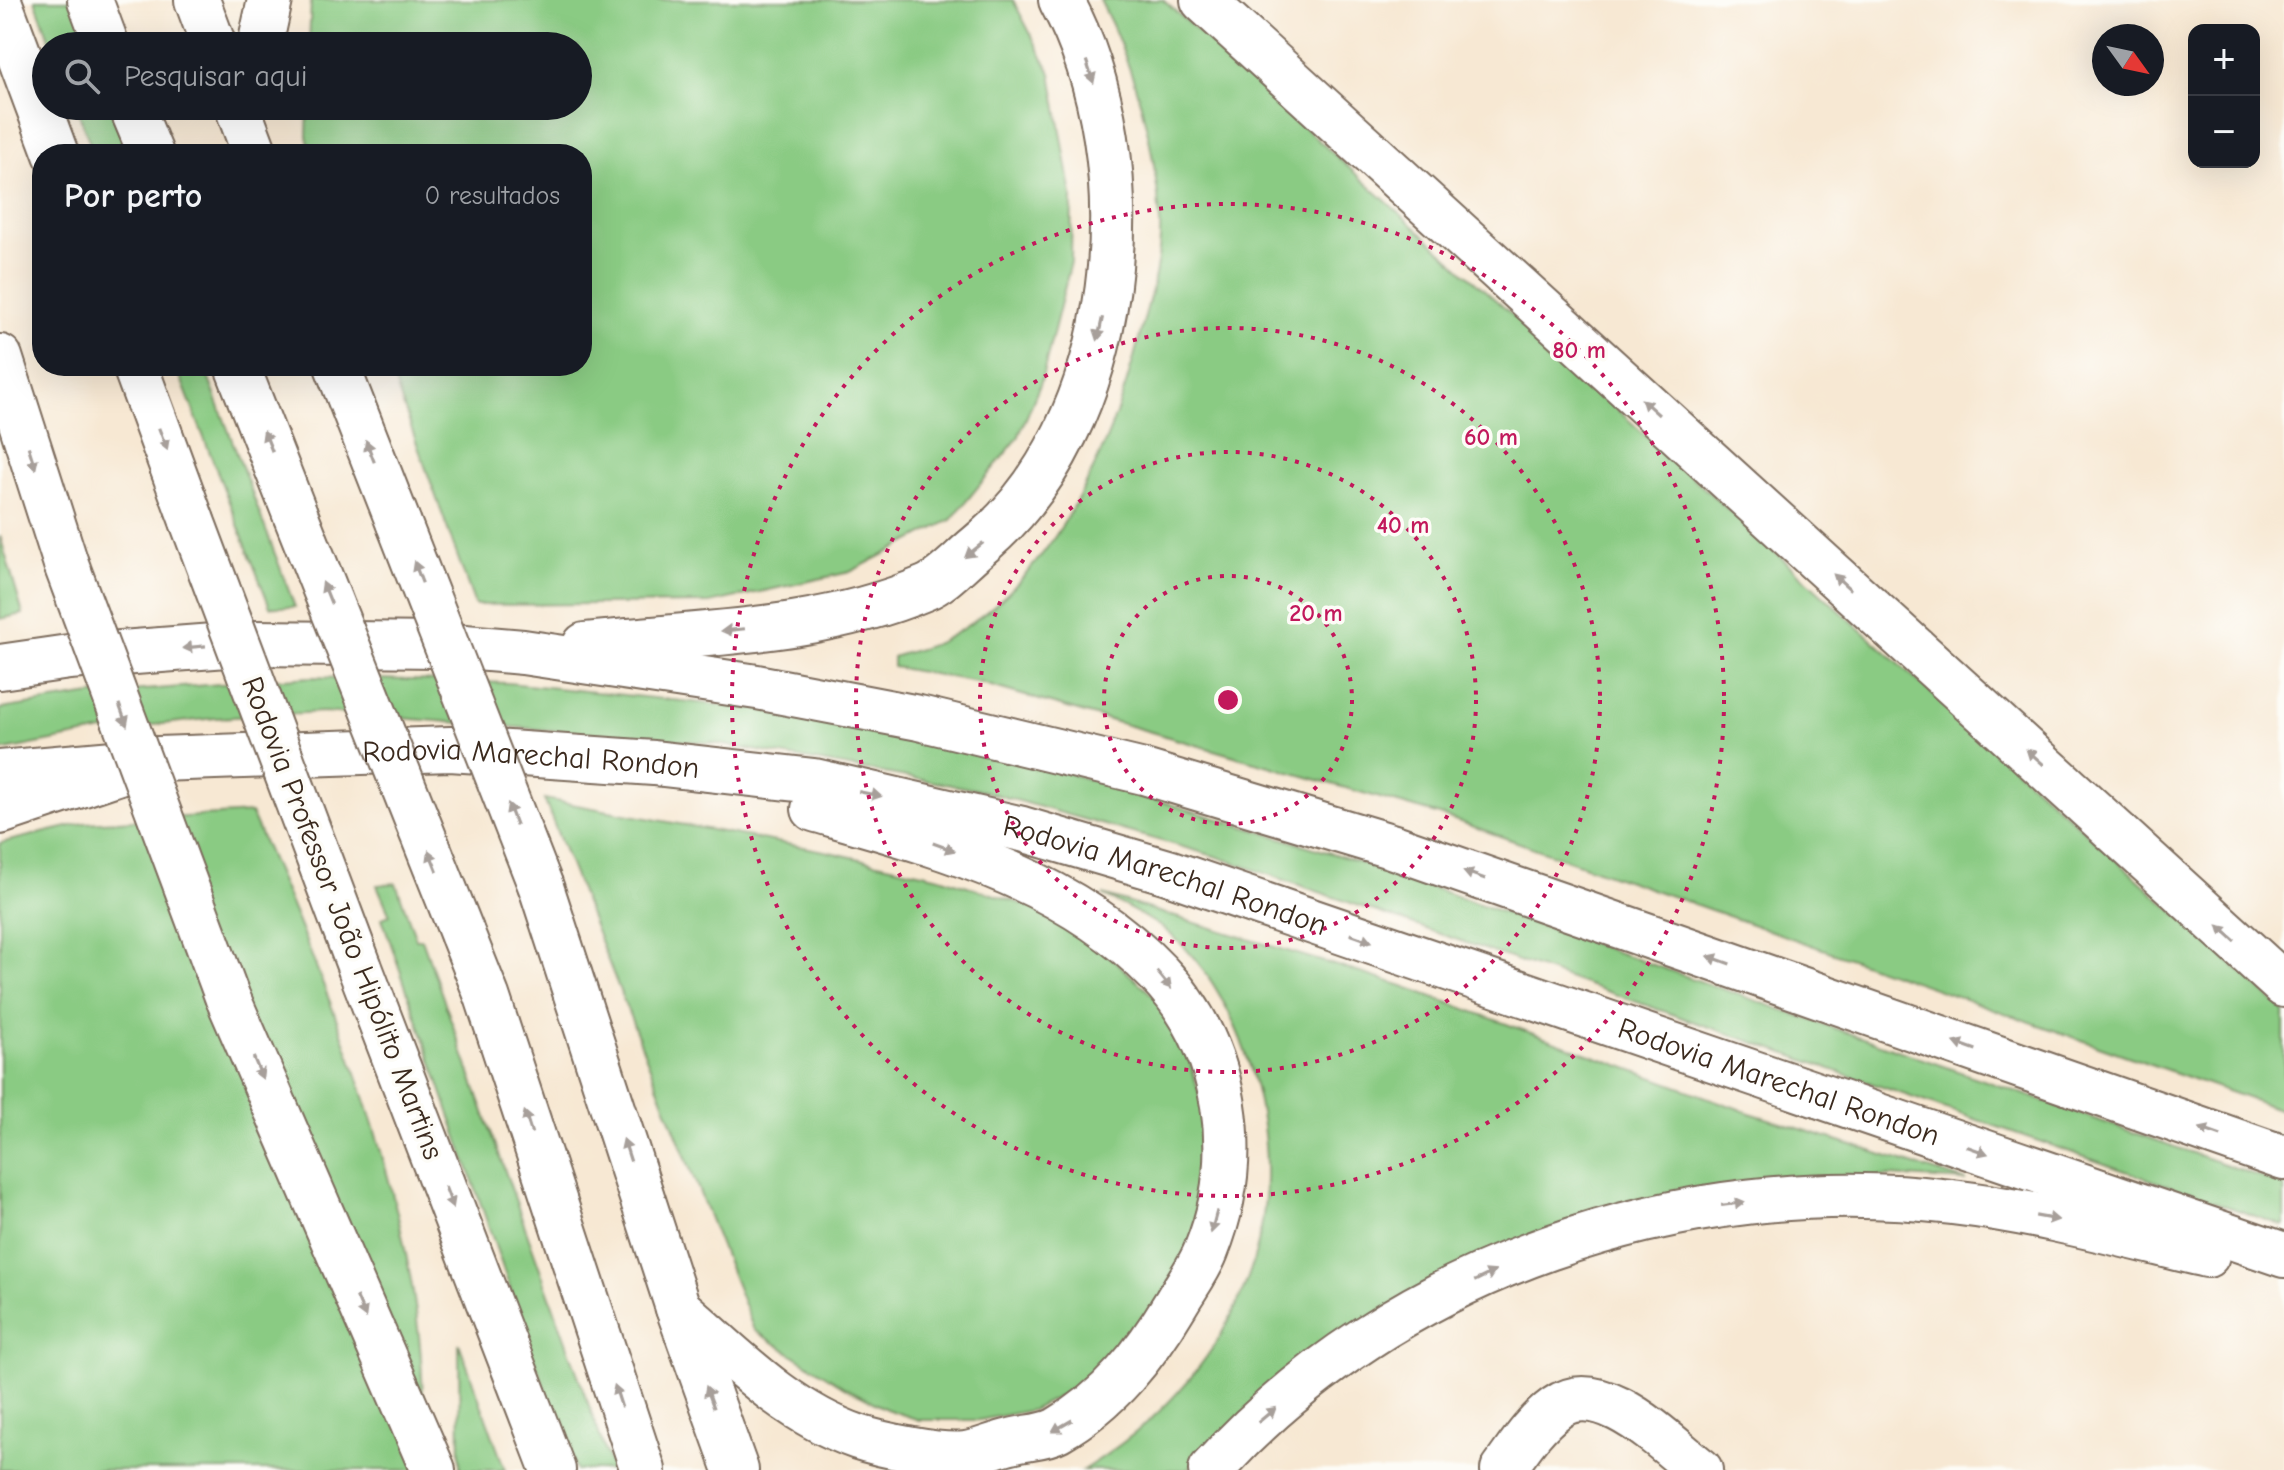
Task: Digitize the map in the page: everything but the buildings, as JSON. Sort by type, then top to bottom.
[{"type":"main road","points":[[90,0],[102,32]]},
{"type":"main road","points":[[197,0],[209,32]]},
{"type":"main road","points":[[263,32],[270,0]]},
{"type":"main road","points":[[523,652],[840,616],[928,587],[1006,524],[1055,451],[1088,385],[1106,301],[1114,224],[1105,149],[1095,87],[1073,21],[1061,0]]},
{"type":"main road","points":[[1203,0],[2284,985]]},
{"type":"main road","points":[[0,4],[32,90]]},
{"type":"main road","points":[[43,120],[52,144]]},
{"type":"main road","points":[[137,120],[147,144]]},
{"type":"main road","points":[[242,120],[251,144]]},
{"type":"main road","points":[[258,120],[262,144]]},
{"type":"main road","points":[[0,357],[66,564],[227,996],[433,1470]]},
{"type":"main road","name":"Rodovia Professor João Hipólito Martins","points":[[139,376],[360,968],[553,1470]]},
{"type":"main road","points":[[241,376],[487,996],[643,1470]]},
{"type":"main road","points":[[341,376],[541,887],[678,1308],[736,1470]]},
{"type":"main road","points":[[0,667],[69,657],[253,643],[441,645],[523,652],[757,687],[919,718],[1144,772],[1394,847],[2284,1158]]},
{"type":"main road","name":"Rodovia Marechal Rondon","points":[[0,773],[158,759],[450,749],[654,763],[814,781],[1022,829],[1168,872],[2284,1255]]},
{"type":"main road","points":[[0,812],[158,759]]},
{"type":"main road","points":[[654,763],[938,845],[1048,891],[1111,931],[1159,974],[1197,1024],[1217,1076],[1226,1116],[1227,1173],[1206,1252],[1146,1354],[1091,1408],[1053,1432],[964,1454],[858,1437],[779,1397],[678,1308]]},
{"type":"main road","points":[[1211,1470],[1242,1436],[1298,1388],[1367,1339],[1509,1265],[1591,1234],[1666,1212],[1809,1197],[1952,1202],[2077,1223],[2284,1275]]},
{"type":"main road","points":[[389,1371],[400,1470]]},
{"type":"main road","points":[[1503,1470],[1538,1423],[1558,1405],[1588,1397],[1615,1405],[1700,1470]]},
{"type":"green space","points":[[35,0],[73,0],[84,32],[47,32]]},
{"type":"green space","points":[[311,0],[1013,0],[1051,73],[1072,196],[1071,262],[1041,382],[1018,438],[951,520],[850,572],[710,603],[475,605],[393,376],[592,376],[592,144],[309,144],[308,120],[592,120],[592,32],[310,32]]},
{"type":"green space","points":[[1100,0],[1163,0],[2284,1011],[2284,1111],[1443,816],[977,682],[893,667],[893,657],[939,642],[984,614],[1018,583],[1073,508],[1095,466],[1128,379],[1159,251],[1158,193],[1142,108],[1124,52]]},
{"type":"green space","points":[[81,120],[116,120],[124,144],[90,144]]},
{"type":"green space","points":[[180,376],[208,376],[295,607],[270,607]]},
{"type":"green space","points":[[0,536],[23,614],[0,619]]},
{"type":"green space","points":[[310,677],[508,683],[759,709],[909,737],[1061,771],[1347,858],[2284,1185],[2284,1226],[1218,857],[980,790],[713,743],[323,712],[216,718],[109,730],[0,751],[0,709],[105,693]]},
{"type":"green space","points":[[544,799],[825,851],[940,877],[1068,919],[1177,1017],[1208,1124],[1204,1177],[1193,1235],[1158,1307],[1117,1355],[1073,1389],[1032,1410],[980,1420],[919,1420],[886,1409],[844,1387],[754,1330]]},
{"type":"green space","points":[[251,813],[331,1004],[376,1134],[394,1200],[409,1268],[419,1336],[422,1470],[0,1470],[0,843],[84,823]]},
{"type":"green space","points":[[396,883],[416,939],[422,939],[612,1470],[576,1470],[534,1358],[382,918],[390,915],[377,885]]},
{"type":"green space","points":[[1103,895],[1400,985],[1750,1113],[1966,1181],[1890,1176],[1674,1193],[1229,1428],[1187,1470],[1083,1470],[1135,1433],[1179,1391],[1215,1344],[1242,1293],[1259,1239],[1266,1181],[1262,1120],[1247,1057],[1214,985],[1176,939],[1161,927]]},
{"type":"green space","points":[[459,1343],[505,1470],[460,1470]]}]
